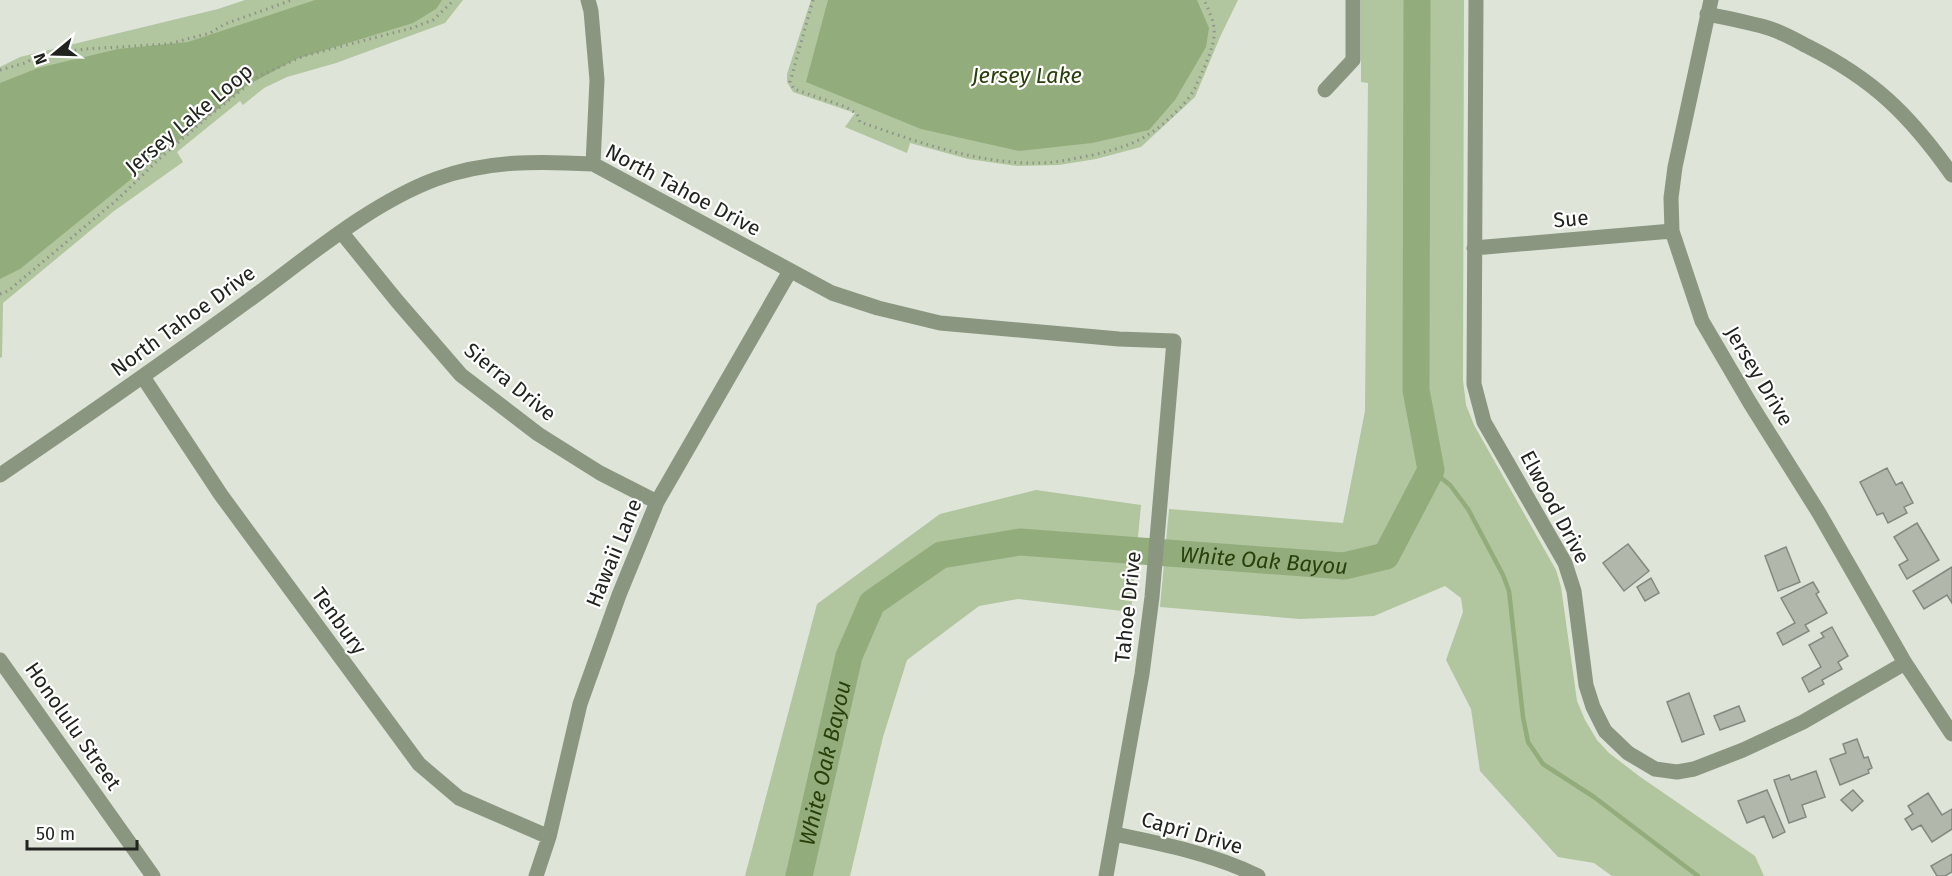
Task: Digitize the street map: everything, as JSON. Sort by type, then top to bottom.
[{"type":"street","points":[[588,0],[597,80],[593,164]]},
{"type":"street","points":[[1325,90],[1353,60],[1353,0]]},
{"type":"street","name":"Elwood Drive","points":[[1476,0],[1474,384],[1484,422],[1565,563],[1574,591],[1586,685],[1593,708],[1605,730],[1628,753],[1655,769],[1677,772],[1694,769],[1743,750],[1803,722],[1905,663]]},
{"type":"street","points":[[1709,7],[1767,27],[1853,71],[1901,111],[1927,139],[1952,175]]},
{"type":"street","name":"Jersey Drive","points":[[1709,7],[1675,167],[1671,198],[1672,231],[1701,321],[1819,513],[1905,663],[1952,734]]},
{"type":"street","name":"North Tahoe Drive","points":[[0,475],[143,377],[389,201],[437,179],[502,163],[552,161],[593,164],[832,293],[878,308],[940,322],[1119,339],[1174,341]]},
{"type":"street","name":"Sue","points":[[1474,248],[1672,231]]},
{"type":"street","name":"Sierra Drive","points":[[342,233],[461,375],[538,434],[600,473],[657,502]]},
{"type":"street","name":"Hawaii Lane","points":[[536,876],[549,837],[580,704],[619,596],[657,502],[790,271]]},
{"type":"street","name":"Tahoe Drive","points":[[1107,876],[1143,674],[1152,597],[1174,341]]},
{"type":"street","name":"Tenbury","points":[[143,377],[221,495],[419,764],[459,798],[549,837]]},
{"type":"street","name":"Honolulu Street","points":[[0,660],[153,876]]},
{"type":"street","name":"Capri Drive","points":[[1114,834],[1166,844],[1234,864],[1258,876]]},
{"type":"path","points":[[0,70],[25,63],[40,55],[86,49],[168,44],[210,33],[225,24],[292,0]]},
{"type":"path","name":"Jersey Lake Loop","points":[[0,294],[8,291],[51,256],[119,198],[158,160],[259,76],[304,56],[412,28],[433,20],[454,0]]},
{"type":"path","points":[[813,0],[790,82],[794,89],[846,107],[857,114],[860,122],[904,138],[963,154],[1042,163],[1124,147],[1147,136],[1174,114],[1192,94],[1204,68],[1215,34],[1204,0]]},
{"type":"shaded area","points":[[245,0],[463,0],[445,23],[336,63],[287,77],[264,88],[243,105],[240,101],[177,152],[183,162],[114,211],[3,303],[2,357],[0,358],[0,67],[20,57],[218,9]]},
{"type":"shaded area","name":"Jersey Lake","points":[[811,0],[1238,0],[1195,97],[1141,147],[1096,159],[1059,165],[1017,166],[968,159],[910,143],[907,153],[845,127],[855,113],[793,92],[787,82],[787,74]]},
{"type":"shaded area","points":[[1361,0],[1464,0],[1463,380],[1466,405],[1474,425],[1556,570],[1561,587],[1577,701],[1585,720],[1597,740],[1609,753],[1755,856],[1764,876],[1612,876],[1594,863],[1558,857],[1480,771],[1471,709],[1446,660],[1463,612],[1461,598],[1445,586],[1374,616],[1300,619],[1160,607],[1169,509],[1343,523],[1365,411],[1368,83],[1361,82]]},
{"type":"shaded area","points":[[1036,490],[1141,505],[1131,612],[1018,599],[979,606],[907,660],[883,737],[850,876],[745,876],[817,604],[940,514]]},
{"type":"water","points":[[315,0],[442,0],[436,9],[413,23],[296,59],[246,86],[20,269],[0,279],[0,83],[38,68],[118,49],[188,42]]},
{"type":"water","name":"Jersey Lake","points":[[828,0],[1197,0],[1209,28],[1206,47],[1175,100],[1149,130],[1092,143],[1019,151],[921,129],[806,82]]},
{"type":"building","points":[[1887,468],[1896,485],[1902,482],[1913,503],[1904,507],[1907,513],[1888,523],[1883,513],[1877,515],[1860,482]]},
{"type":"building","points":[[1917,523],[1939,560],[1907,579],[1899,565],[1908,560],[1894,537]]},
{"type":"building","points":[[1628,544],[1649,571],[1624,591],[1603,563]]},
{"type":"building","points":[[1786,547],[1800,582],[1778,591],[1765,556]]},
{"type":"building","points":[[1952,567],[1952,603],[1947,595],[1924,609],[1913,591]]},
{"type":"building","points":[[1651,578],[1659,593],[1645,601],[1637,587]]},
{"type":"building","points":[[1813,582],[1819,592],[1816,594],[1827,613],[1805,625],[1809,631],[1783,645],[1777,633],[1795,623],[1781,598]]},
{"type":"building","points":[[1832,627],[1848,656],[1838,662],[1842,669],[1822,680],[1824,684],[1809,692],[1802,678],[1821,667],[1809,645],[1824,637],[1821,633]]},
{"type":"building","points":[[1689,693],[1704,734],[1682,742],[1667,702]]},
{"type":"building","points":[[1739,706],[1745,721],[1720,730],[1714,716]]},
{"type":"building","points":[[1857,739],[1864,758],[1868,757],[1872,768],[1868,770],[1869,773],[1840,785],[1830,759],[1846,753],[1843,744]]},
{"type":"building","points":[[1816,771],[1825,797],[1802,805],[1806,817],[1789,823],[1774,780],[1789,775],[1791,780]]},
{"type":"building","points":[[1767,790],[1785,832],[1773,838],[1764,816],[1747,823],[1738,801]]},
{"type":"building","points":[[1853,790],[1863,801],[1852,811],[1841,800]]},
{"type":"building","points":[[1928,793],[1942,815],[1952,809],[1952,829],[1932,842],[1921,825],[1912,830],[1905,819],[1913,814],[1908,806]]},
{"type":"building","points":[[1952,854],[1952,872],[1945,876],[1937,876],[1931,866]]},
{"type":"waterway","name":"White Oak Bayou","points":[[799,876],[849,656],[872,603],[941,555],[1020,542],[1344,566],[1386,556],[1431,470],[1416,390],[1417,0]]},
{"type":"waterway","points":[[1431,470],[1450,485],[1468,509],[1509,591],[1523,717],[1528,742],[1543,764],[1594,797],[1698,876]]}]
